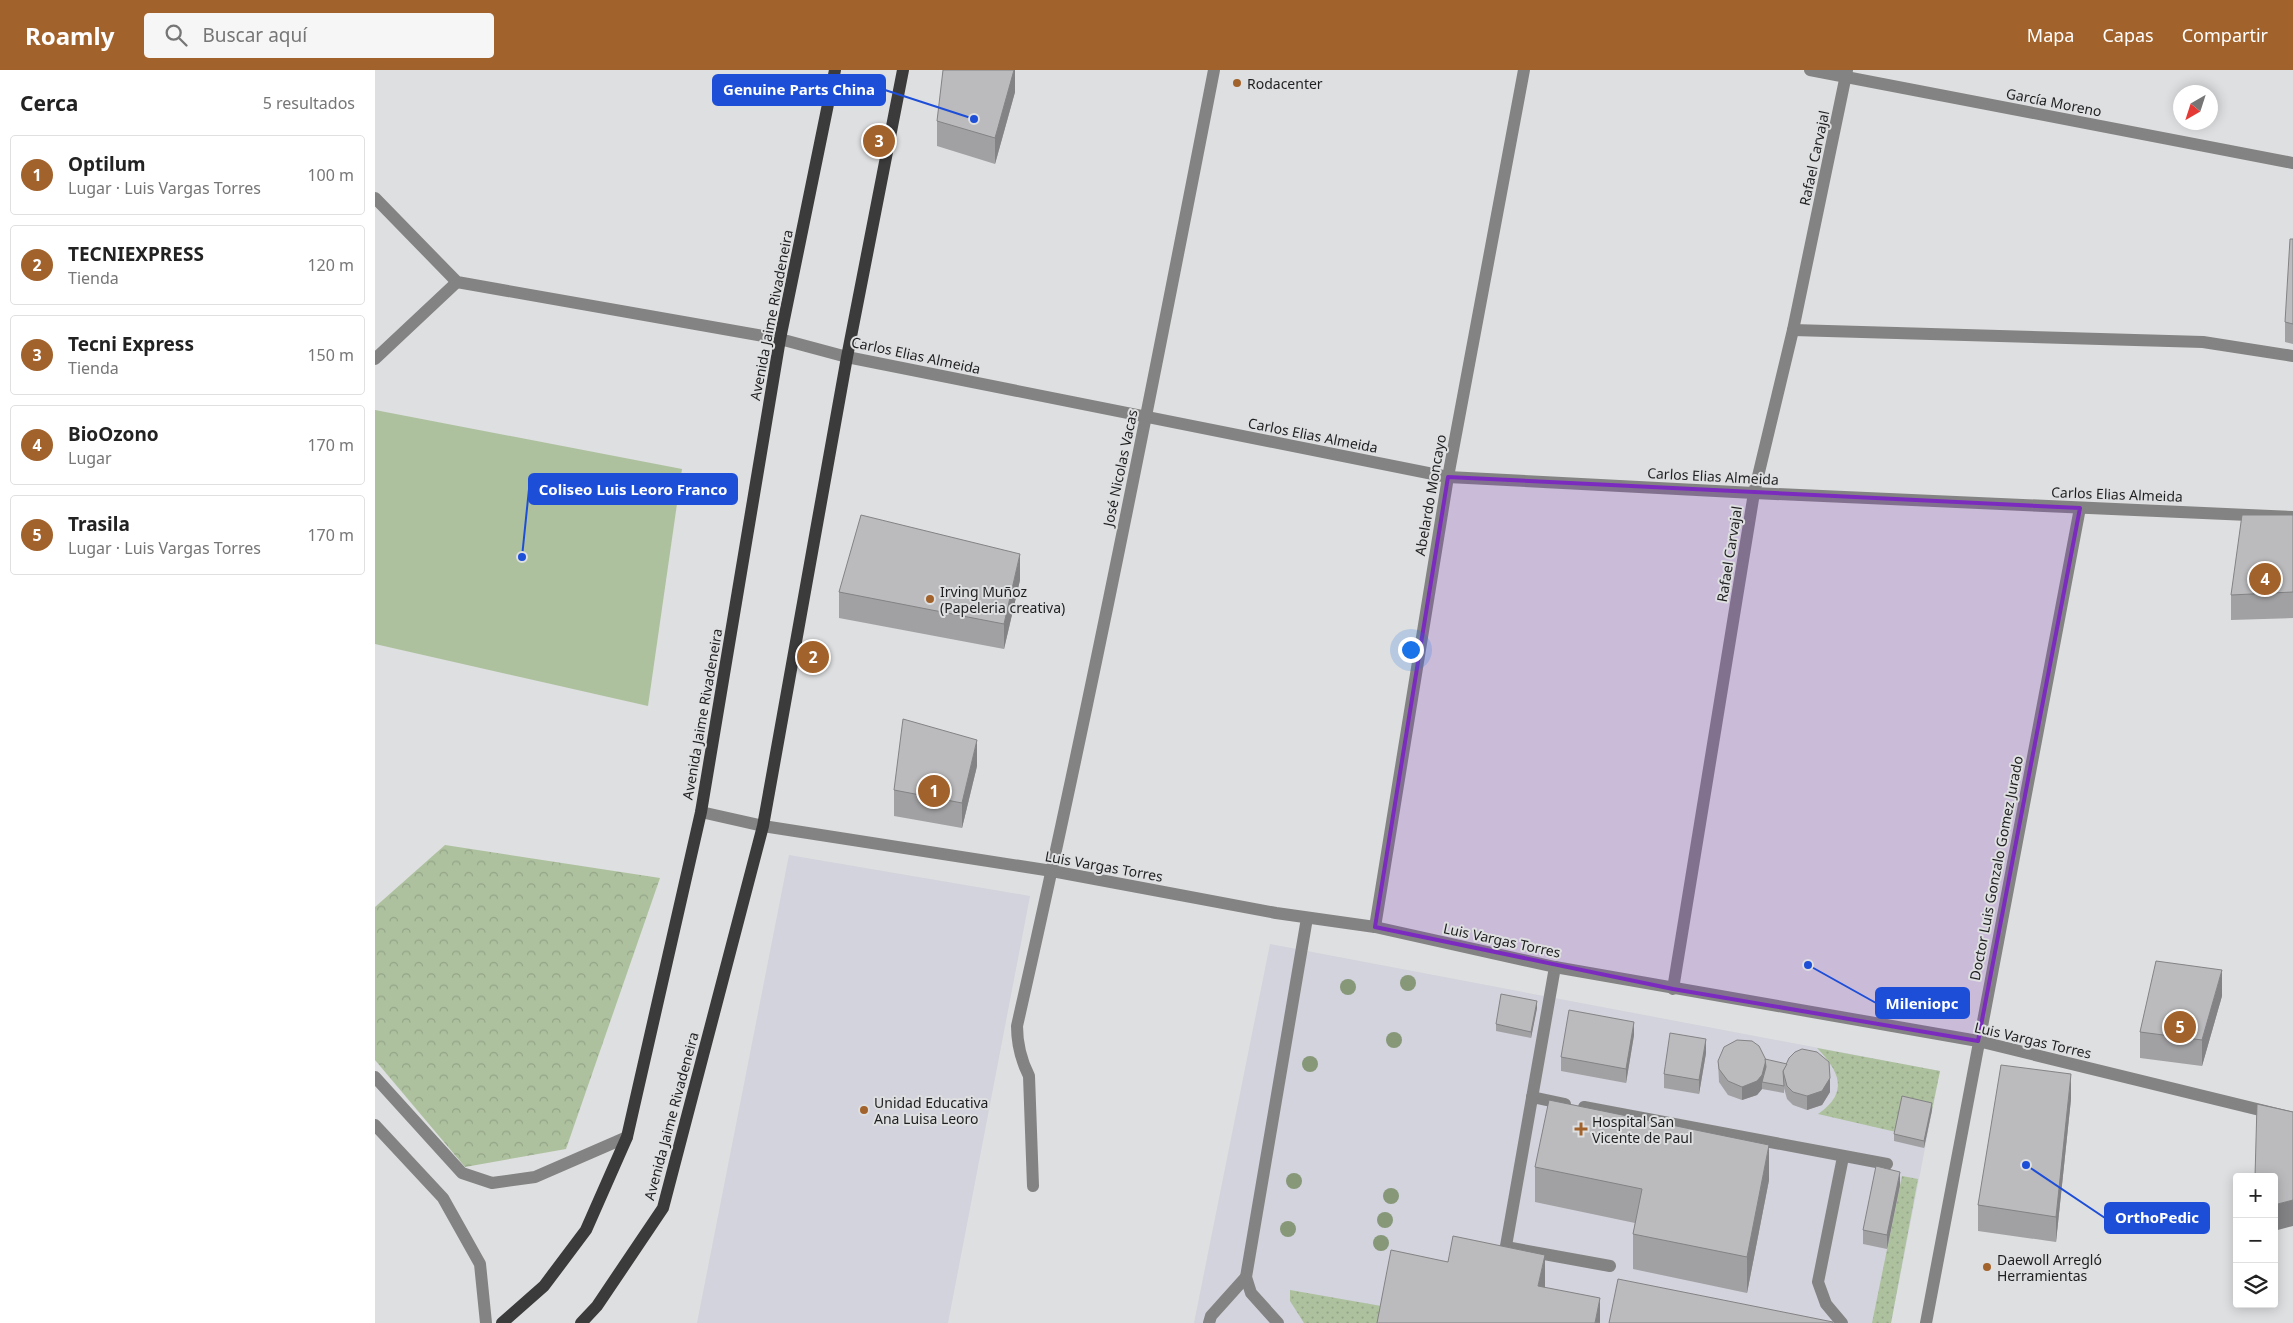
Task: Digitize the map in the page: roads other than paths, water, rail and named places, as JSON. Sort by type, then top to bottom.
[{"type":"main road","name":"Avenida Jaime Rivadeneira","points":[[502,1323],[544,1286],[586,1230],[627,1137],[701,812],[780,340],[835,70]]},
{"type":"main road","name":"Avenida Jaime Rivadeneira","points":[[581,1323],[597,1306],[663,1208],[763,826],[847,357],[903,70]]},
{"type":"street","name":"José Nicolas Vacas","points":[[1033,1186],[1029,1076],[1019,1051],[1017,1026],[1052,871],[1146,418],[1214,70]]},
{"type":"street","name":"Abelardo Moncayo","points":[[1375,927],[1448,477],[1524,70]]},
{"type":"street","name":"García Moreno","points":[[1809,70],[1846,73],[2293,163]]},
{"type":"street","name":"Rafael Carvajal","points":[[1673,989],[1753,494],[1793,330],[1846,73]]},
{"type":"street","points":[[375,198],[457,282],[375,359]]},
{"type":"street","name":"Carlos Elias Almeida","points":[[457,282],[780,340],[847,357],[1448,477],[1753,494],[2293,516]]},
{"type":"street","points":[[1793,330],[2203,342],[2293,356]]},
{"type":"street","name":"Doctor Luis Gonzalo Gomez Jurado","points":[[1926,1323],[2080,508]]},
{"type":"street","name":"Luis Vargas Torres","points":[[701,812],[763,826],[1052,871],[1307,918],[1375,927],[1555,968],[1978,1041],[2293,1118]]},
{"type":"street","points":[[1278,1323],[1251,1293],[1246,1276],[1307,918]]},
{"type":"street","points":[[1503,1264],[1555,968]]},
{"type":"street","points":[[375,1078],[462,1173],[492,1183],[535,1177],[627,1137]]},
{"type":"street","points":[[1532,1097],[1887,1164]]},
{"type":"street","points":[[375,1125],[443,1198],[480,1264],[486,1323]]},
{"type":"street","points":[[1842,1323],[1826,1304],[1818,1282],[1843,1157]]},
{"type":"street","points":[[1505,1246],[1610,1266]]},
{"type":"street","points":[[1209,1323],[1211,1316],[1246,1276]]},
{"type":"place","name":"Rodacenter","points":[[1237,83]]},
{"type":"place","name":"Genuine Parts China","points":[[974,119]]},
{"type":"place","name":"Tecni Express","points":[[879,141]]},
{"type":"place","name":"Coliseo Luis Leoro Franco","points":[[522,557]]},
{"type":"place","name":"BioOzono","points":[[2265,579]]},
{"type":"place","name":"Irving Muñoz (Papeleria creativa)","points":[[930,599]]},
{"type":"place","name":"TECNIEXPRESS","points":[[813,657]]},
{"type":"place","name":"Optilum","points":[[934,791]]},
{"type":"place","name":"Mileniopc","points":[[1808,965]]},
{"type":"place","name":"Trasila","points":[[2180,1027]]},
{"type":"place","name":"Unidad Educativa Ana Luisa Leoro","points":[[864,1110]]},
{"type":"place","name":"Hospital San Vicente de Paul","points":[[1581,1129]]},
{"type":"place","name":"OrthoPedic","points":[[2026,1165]]},
{"type":"place","name":"Daewoll Arregló Herramientas","points":[[1987,1267]]}]
